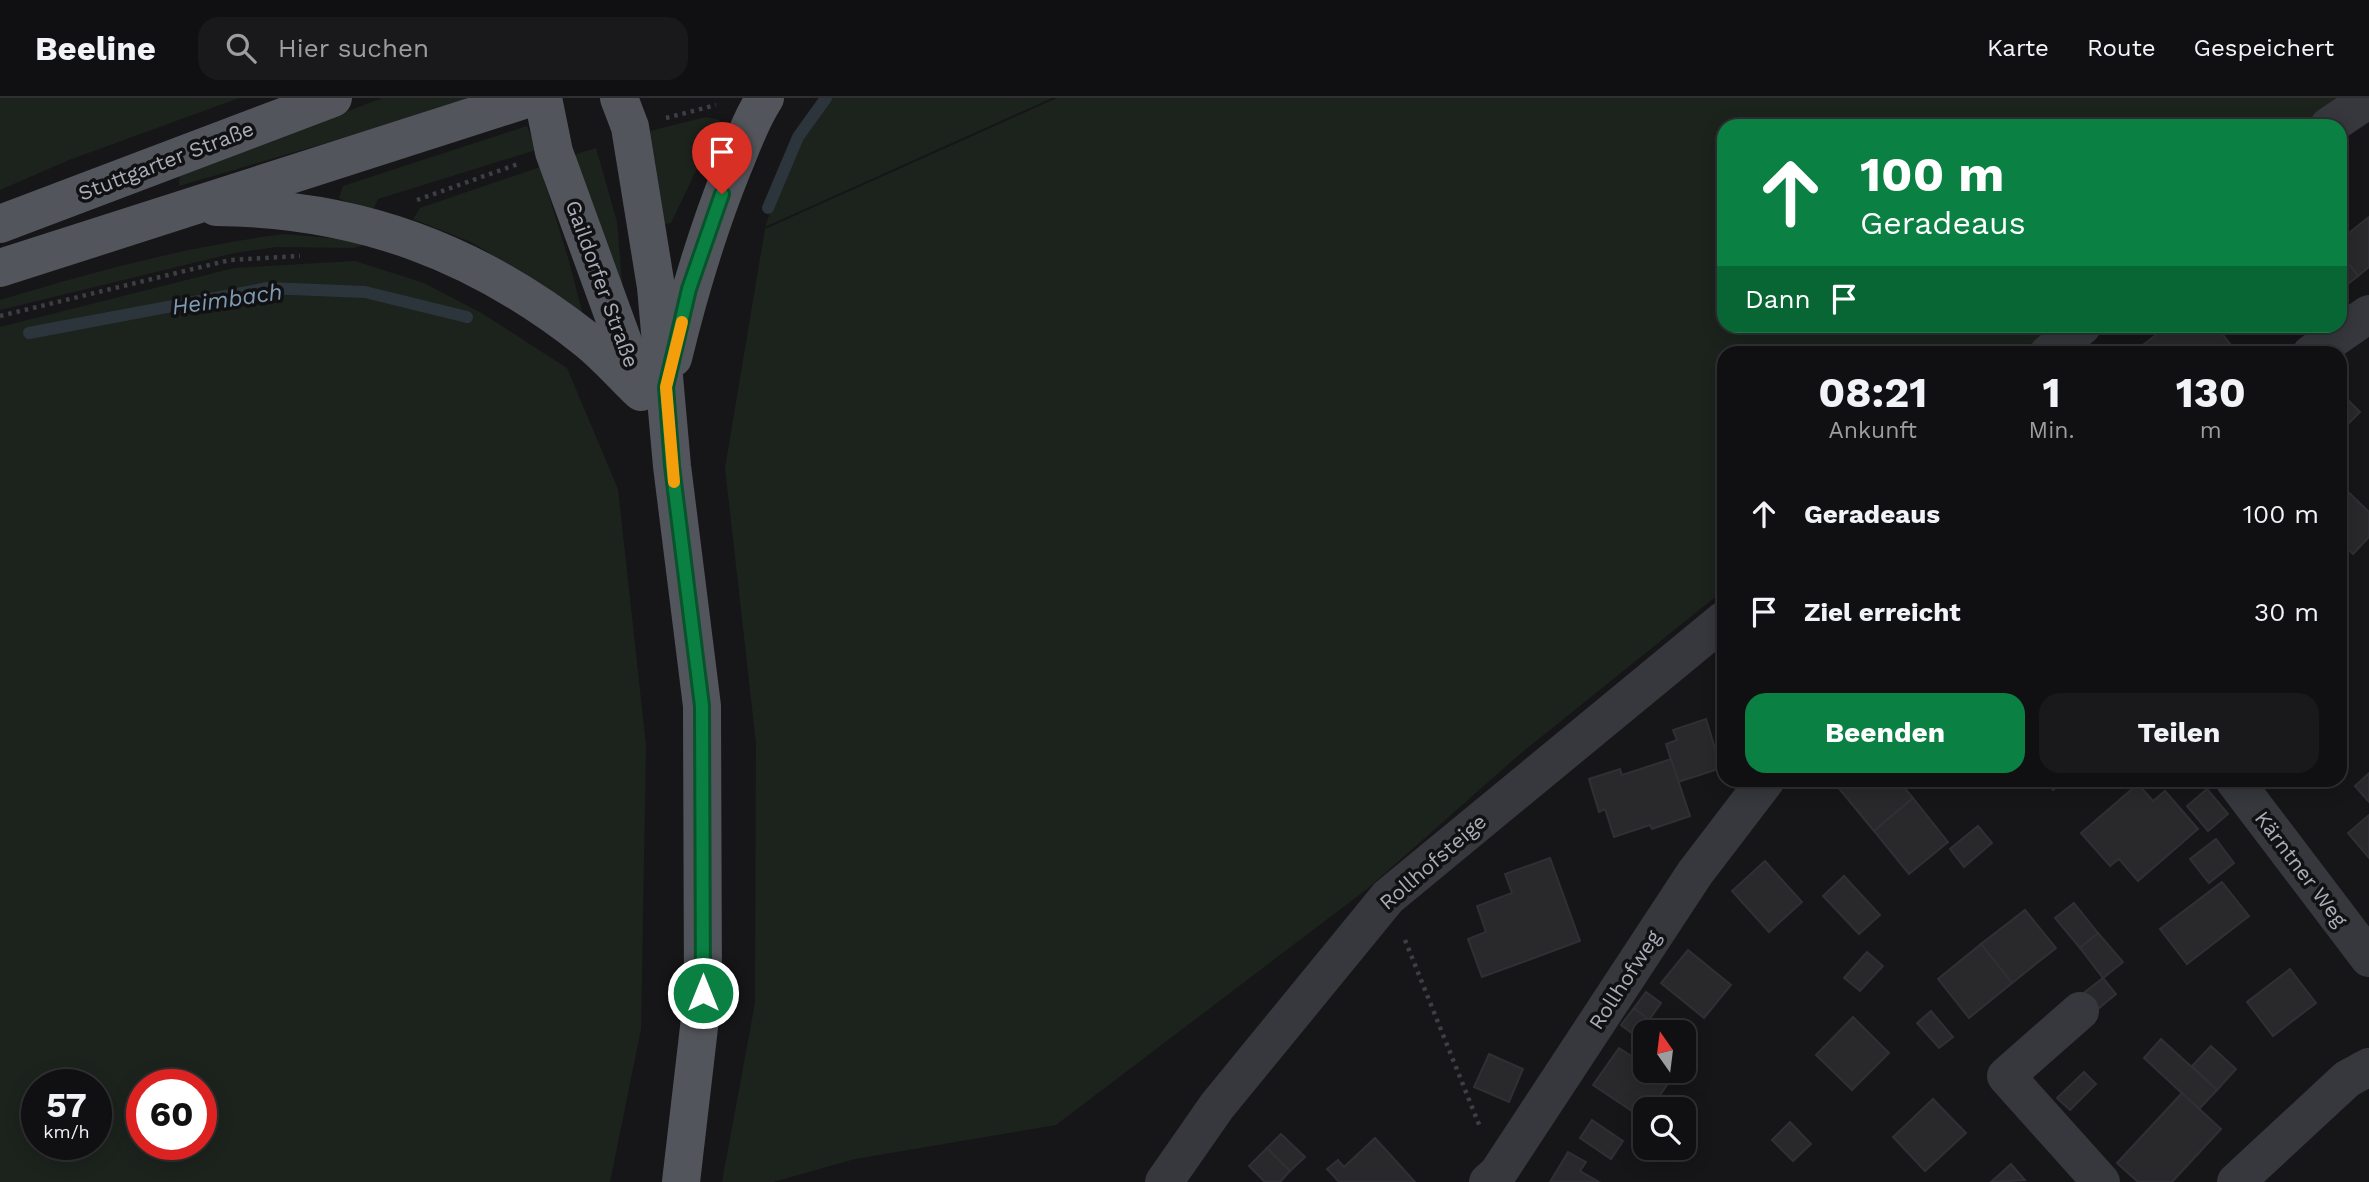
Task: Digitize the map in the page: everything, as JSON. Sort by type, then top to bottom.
[{"type":"main road","name":"Stuttgarter Straße","points":[[0,224],[332,98]]},
{"type":"main road","points":[[0,268],[530,98]]},
{"type":"main road","name":"Gaildorfer Straße","points":[[543,98],[554,152],[654,390],[672,466],[702,706],[703,993],[681,1182]]},
{"type":"main road","name":"Gaildorfer Straße","points":[[619,98],[630,127],[656,287],[654,390]]},
{"type":"main road","points":[[184,207],[257,207],[330,216],[389,230],[468,262],[531,299],[654,390],[722,194],[756,112],[765,98]]},
{"type":"street","points":[[2339,119],[2369,99]]},
{"type":"street","points":[[2347,329],[2369,314]]},
{"type":"street","points":[[2058,346],[2074,333]]},
{"type":"street","points":[[2323,346],[2341,333]]},
{"type":"street","name":"Rollhofsteige","points":[[1164,1182],[1217,1106],[1388,897],[1717,626]]},
{"type":"street","name":"Rollhofweg","points":[[1496,1179],[1695,873],[1761,787]]},
{"type":"street","name":"Kärntner Weg","points":[[2239,787],[2369,958]]},
{"type":"street","points":[[2080,1011],[2006,1076],[2101,1182]]},
{"type":"street","points":[[2236,1182],[2347,1079],[2369,1068]]},
{"type":"path","points":[[1388,897],[1496,1179]]},
{"type":"shaded area","points":[[0,98],[239,98],[69,160],[0,190]]},
{"type":"shaded area","points":[[383,98],[468,98],[367,131],[179,186],[180,173]]},
{"type":"shaded area","points":[[826,98],[1052,98],[765,227],[792,150]]},
{"type":"shaded area","points":[[1057,98],[2341,98],[2315,119],[1717,119],[1717,333],[2046,333],[2029,346],[1717,346],[1717,596],[1520,754],[1367,889],[1056,1125],[855,1159],[773,1182],[722,1182],[755,1003],[756,743],[725,468],[765,229]]},
{"type":"shaded area","points":[[706,117],[720,120],[671,223],[659,225],[638,134]]},
{"type":"shaded area","points":[[527,126],[536,150],[378,199],[371,214],[339,198],[343,186]]},
{"type":"shaded area","points":[[596,148],[617,222],[623,294],[567,157]]},
{"type":"shaded area","points":[[540,167],[587,330],[525,275],[471,242],[413,219],[420,208]]},
{"type":"shaded area","points":[[285,234],[363,241],[361,246],[354,248],[276,247],[234,253],[0,310],[0,300],[105,270],[213,245]]},
{"type":"shaded area","points":[[355,261],[424,283],[483,314],[567,368],[618,489],[646,745],[641,1029],[610,1182],[0,1182],[0,327],[234,268]]},
{"type":"building","points":[[2369,217],[2369,267],[2358,276],[2347,261],[2347,234]]},
{"type":"building","points":[[2347,261],[2358,276],[2347,285]]},
{"type":"building","points":[[2159,333],[2221,333],[2230,344],[2228,346],[2142,346]]},
{"type":"building","points":[[2347,399],[2360,412],[2347,425]]},
{"type":"building","points":[[2347,491],[2369,512],[2369,537],[2353,554],[2347,548]]},
{"type":"building","points":[[1706,719],[1717,755],[1717,769],[1678,782],[1666,744],[1677,740],[1673,730]]},
{"type":"building","points":[[1671,759],[1690,816],[1652,829],[1650,825],[1614,837],[1605,809],[1599,812],[1589,779],[1620,769],[1622,775]]},
{"type":"building","points":[[2369,773],[2369,802],[2355,786]]},
{"type":"building","points":[[1838,787],[1904,787],[1913,798],[1874,831]]},
{"type":"building","points":[[2135,787],[2141,787],[2153,801],[2165,791],[2198,829],[2138,881],[2119,859],[2110,866],[2081,833]]},
{"type":"building","points":[[2207,789],[2228,814],[2208,831],[2187,806]]},
{"type":"building","points":[[1913,798],[1948,842],[1909,874],[1874,831]]},
{"type":"building","points":[[2369,815],[2369,858],[2348,833]]},
{"type":"building","points":[[1978,826],[1992,843],[1964,867],[1950,849]]},
{"type":"building","points":[[2216,839],[2234,863],[2209,883],[2190,859]]},
{"type":"building","points":[[1550,858],[1580,941],[1482,977],[1468,939],[1486,932],[1477,906],[1512,893],[1505,874]]},
{"type":"building","points":[[1765,861],[1802,902],[1769,932],[1732,891]]},
{"type":"building","points":[[1844,876],[1880,915],[1859,934],[1823,896]]},
{"type":"building","points":[[2222,882],[2249,916],[2187,964],[2160,929]]},
{"type":"building","points":[[2074,903],[2098,933],[2080,948],[2055,918]]},
{"type":"building","points":[[2025,910],[2056,948],[2012,983],[1981,944]]},
{"type":"building","points":[[2098,933],[2123,962],[2103,978],[2080,948]]},
{"type":"building","points":[[1981,944],[2012,983],[1969,1018],[1938,979]]},
{"type":"building","points":[[1688,950],[1731,985],[1704,1018],[1661,983]]},
{"type":"building","points":[[1867,952],[1883,966],[1860,991],[1844,978]]},
{"type":"building","points":[[2290,969],[2316,1003],[2273,1036],[2247,1002]]},
{"type":"building","points":[[2103,978],[2116,994],[2093,1013],[2080,996]]},
{"type":"building","points":[[1646,992],[1661,1003],[1649,1020],[1634,1008]]},
{"type":"building","points":[[1634,1008],[1649,1020],[1633,1020],[1633,1034],[1621,1025]]},
{"type":"building","points":[[1931,1011],[1953,1037],[1939,1048],[1917,1023]]},
{"type":"building","points":[[1853,1017],[1889,1053],[1852,1090],[1816,1055]]},
{"type":"building","points":[[2161,1039],[2217,1090],[2199,1109],[2144,1058]]},
{"type":"building","points":[[2211,1046],[2236,1069],[2217,1090],[2192,1066]]},
{"type":"building","points":[[1619,1048],[1633,1057],[1633,1083],[1668,1083],[1659,1097],[1633,1097],[1633,1112],[1593,1085]]},
{"type":"building","points":[[1489,1054],[1523,1069],[1509,1102],[1474,1087]]},
{"type":"building","points":[[2084,1072],[2096,1084],[2070,1110],[2057,1098]]},
{"type":"building","points":[[2182,1093],[2221,1129],[2172,1182],[2138,1182],[2117,1163]]},
{"type":"building","points":[[1933,1099],[1966,1133],[1925,1171],[1893,1137]]},
{"type":"building","points":[[1592,1120],[1623,1141],[1611,1159],[1580,1138]]},
{"type":"building","points":[[1790,1122],[1811,1144],[1793,1161],[1772,1140]]},
{"type":"building","points":[[1281,1134],[1305,1157],[1290,1171],[1267,1148]]},
{"type":"building","points":[[1375,1138],[1415,1182],[1339,1182],[1327,1169],[1338,1160],[1344,1167]]},
{"type":"building","points":[[1267,1148],[1290,1171],[1280,1182],[1265,1182],[1249,1166]]},
{"type":"building","points":[[1568,1152],[1586,1162],[1580,1171],[1599,1182],[1550,1182]]},
{"type":"building","points":[[2011,1164],[2025,1180],[1991,1182]]},
{"type":"waterway","name":"Heimbach","points":[[768,208],[798,137],[826,98]]},
{"type":"waterway","name":"Heimbach","points":[[29,333],[268,288],[365,292],[467,317]]},
{"type":"slow traffic","points":[[674,482],[666,387],[682,322]]},
{"type":"route","points":[[703,993],[702,706],[672,466],[666,387],[689,289],[722,194]]}]
